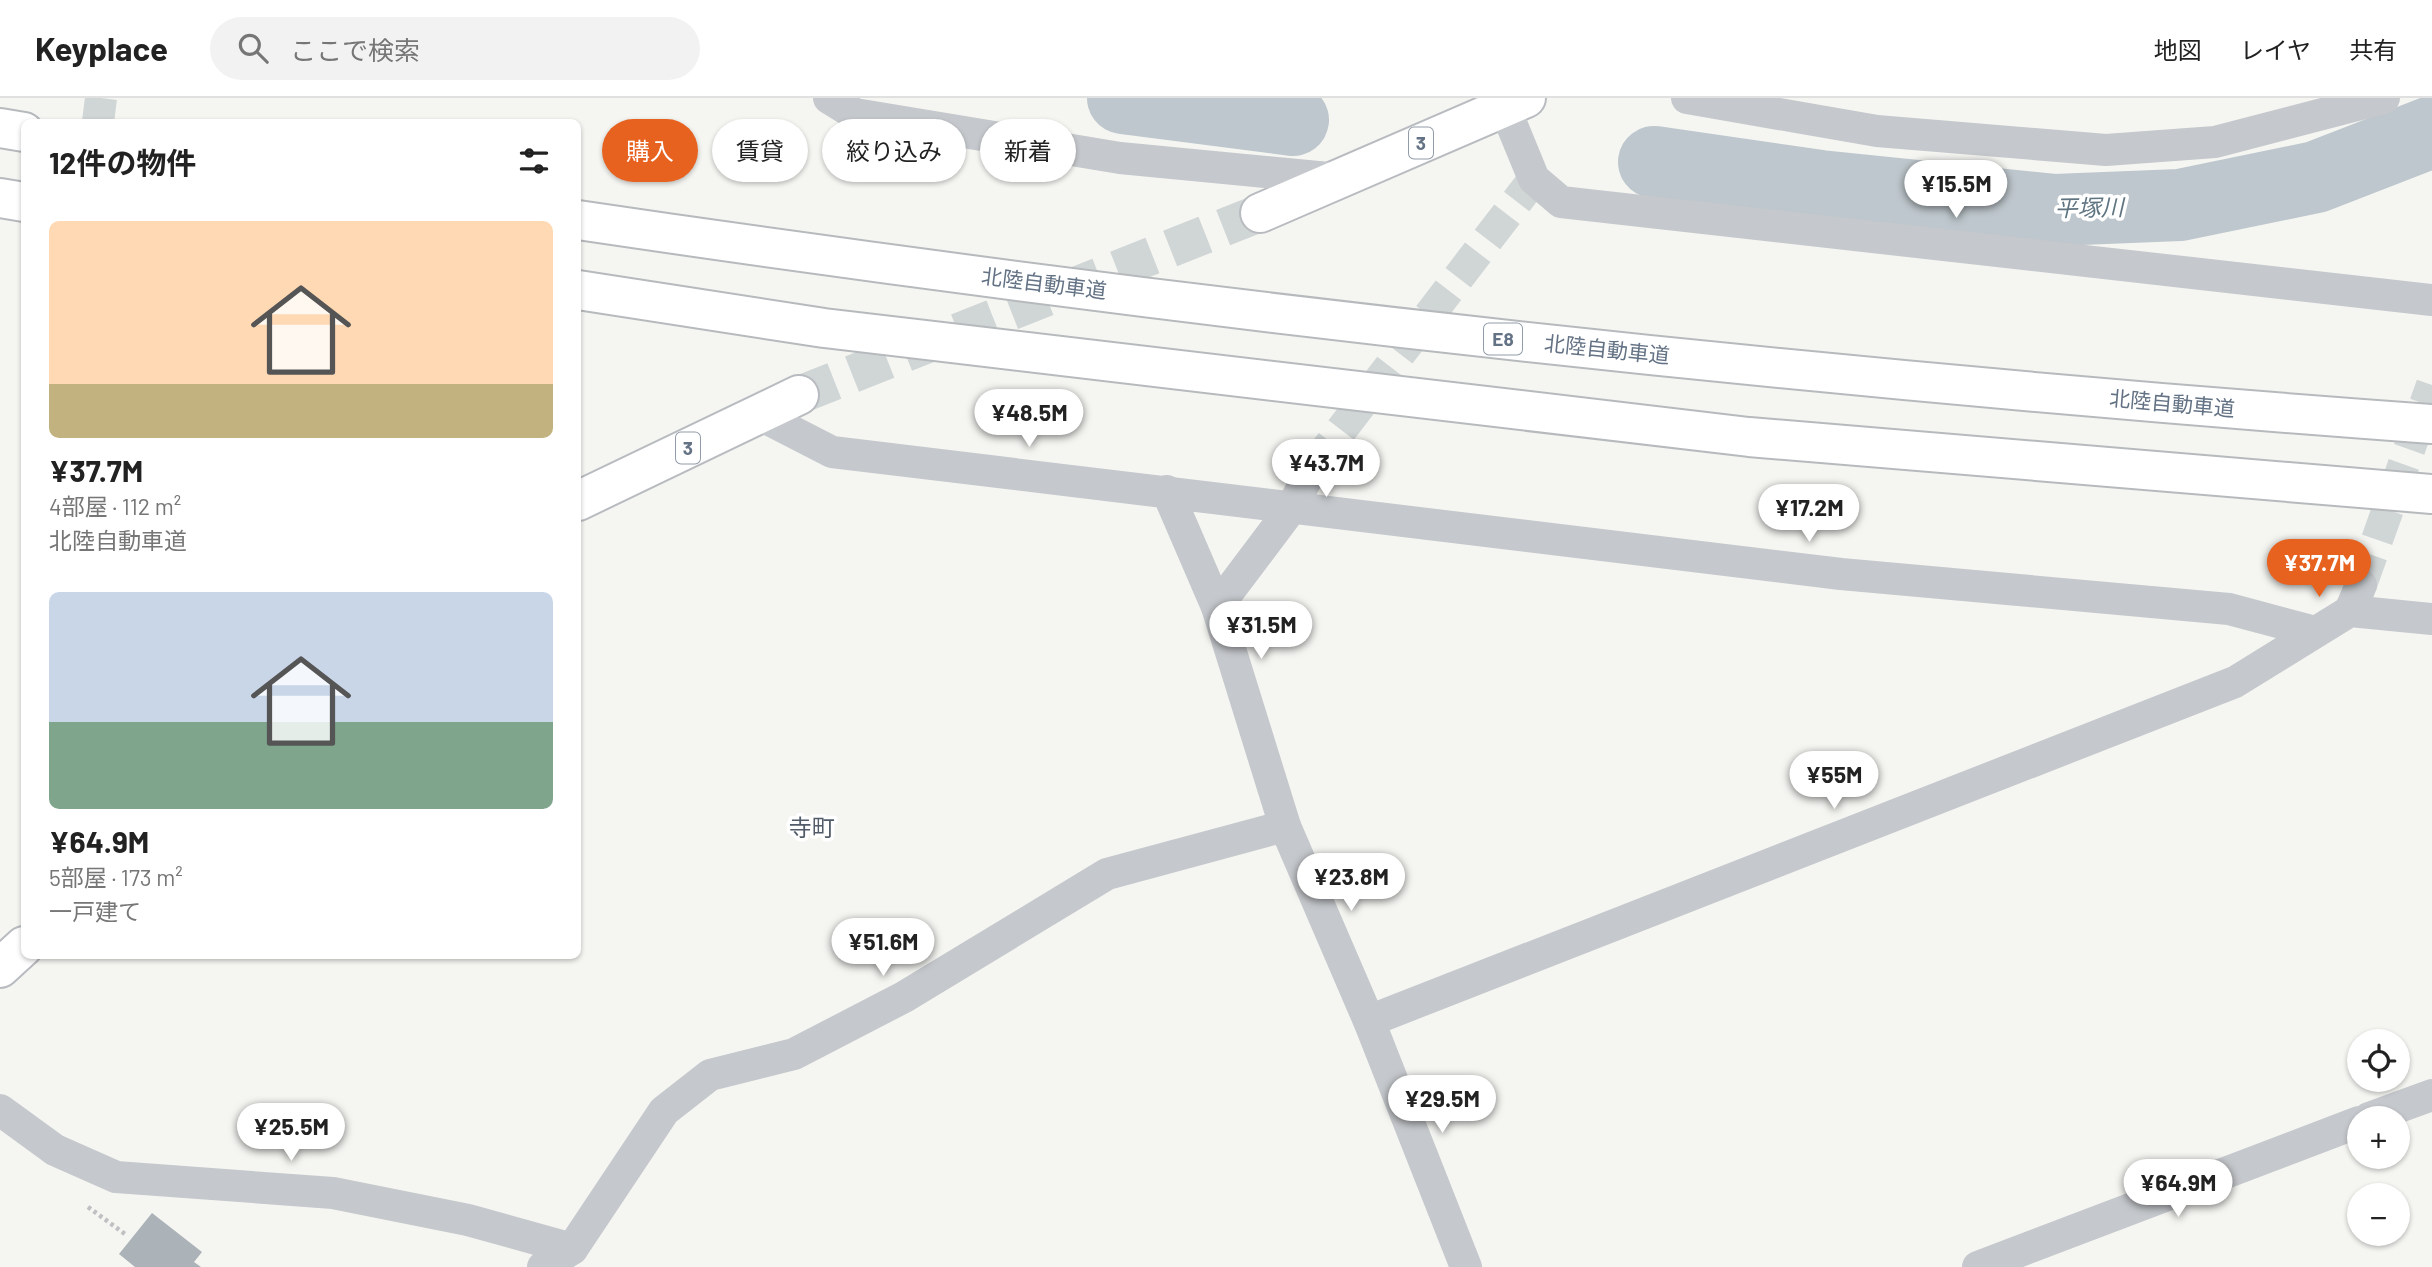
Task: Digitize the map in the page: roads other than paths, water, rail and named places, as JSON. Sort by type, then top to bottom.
[{"type":"main road","name":"3","points":[[1260,213],[1507,101]]},
{"type":"main road","points":[[0,128],[21,132]]},
{"type":"main road","points":[[0,198],[21,202]]},
{"type":"main road","name":"北陸自動車道","points":[[581,220],[842,259],[1324,320],[1766,368],[2432,424]]},
{"type":"main road","points":[[581,290],[838,330],[1749,437],[2432,494]]},
{"type":"main road","name":"3","points":[[581,500],[799,395]]},
{"type":"main road","points":[[0,968],[21,949]]},
{"type":"street","points":[[829,98],[855,114],[1120,158],[1339,179]]},
{"type":"street","points":[[1687,98],[1877,131],[2106,150],[2215,142],[2384,98]]},
{"type":"street","points":[[1507,101],[1534,179],[1561,202],[2432,300]]},
{"type":"street","points":[[758,414],[832,452],[1841,574],[2229,610],[2315,632]]},
{"type":"street","points":[[1217,607],[1293,506],[1311,468]]},
{"type":"street","points":[[1167,491],[1217,607],[1284,826],[1369,1021],[1466,1267]]},
{"type":"street","points":[[1369,1021],[2235,682],[2315,632],[2356,598],[2432,620]]},
{"type":"street","points":[[543,1267],[572,1249],[664,1111],[710,1075],[794,1054],[904,997],[1107,874],[1284,826]]},
{"type":"street","points":[[2402,1106],[2432,1095]]},
{"type":"street","points":[[0,1110],[55,1150],[116,1177],[333,1193],[468,1220],[572,1249]]},
{"type":"street","points":[[1978,1267],[2347,1127]]},
{"type":"waterway","name":"平塚川","points":[[1123,98],[1293,120]]},
{"type":"waterway","name":"平塚川","points":[[1654,162],[1820,186],[2055,210],[2180,205],[2316,177],[2432,132]]},
{"type":"tunnel","points":[[98,119],[101,98]]},
{"type":"tunnel","points":[[1312,468],[1534,179]]},
{"type":"tunnel","points":[[799,395],[1260,213]]},
{"type":"tunnel","points":[[2361,585],[2432,385]]},
{"type":"district","name":"寺町","points":[[812,828]]}]
